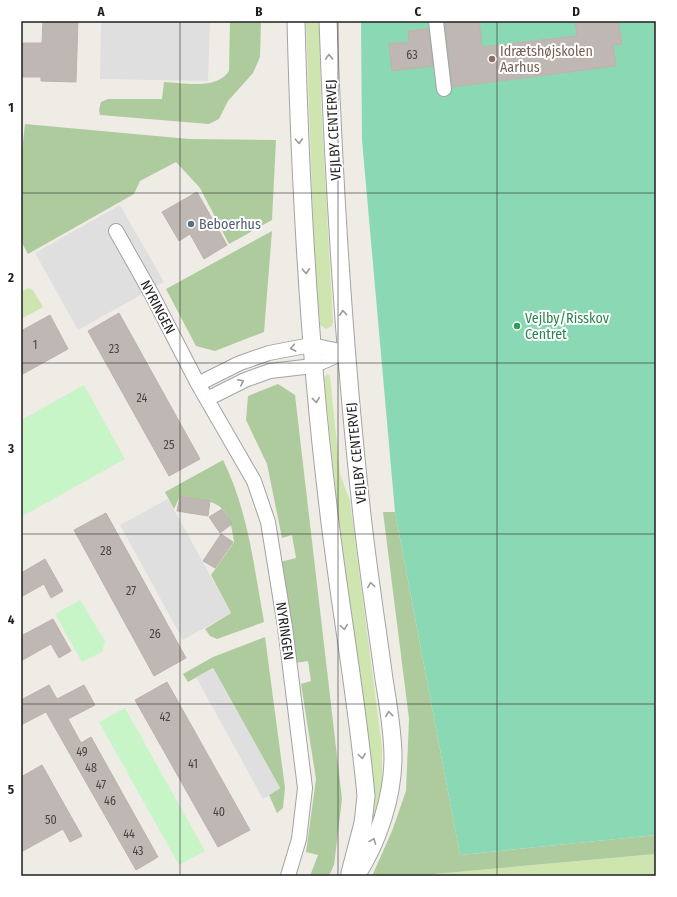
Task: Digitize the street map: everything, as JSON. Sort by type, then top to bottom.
[{"type":"street","points":[[296,21],[298,134],[311,345],[326,497],[366,796],[362,824],[350,876]]},
{"type":"street","name":"VEJLBY CENTERVEJ","points":[[328,21],[332,131],[345,352],[363,526],[389,713],[393,757],[388,800],[366,861],[356,876]]},
{"type":"street","points":[[436,21],[444,89]]},
{"type":"street","name":"NYRINGEN","points":[[116,231],[151,293],[198,384],[254,481],[268,522],[284,627],[305,788],[299,839],[288,876]]},
{"type":"street","points":[[198,384],[240,362],[269,353],[311,345],[345,352]]},
{"type":"street","points":[[207,399],[245,380],[270,371],[313,366],[345,352]]},
{"type":"green space","points":[[230,21],[261,21],[260,57],[253,73],[228,101],[219,119],[209,124],[100,115],[99,110],[101,102],[108,99],[162,99],[164,82],[200,84],[217,81],[224,77],[229,71]]},
{"type":"green space","points":[[306,21],[319,21],[321,103],[333,322],[332,326],[326,329],[320,325],[314,251]]},
{"type":"green space","name":"Vejlby/Risskov Centret","points":[[361,21],[656,21],[656,835],[460,855],[395,512],[362,140]]},
{"type":"green space","points":[[25,124],[189,139],[276,140],[272,220],[229,244],[200,188],[176,162],[140,181],[134,194],[28,254],[21,241],[21,160]]},
{"type":"green space","points":[[272,231],[264,332],[215,351],[196,346],[166,289]]},
{"type":"green space","points":[[28,288],[33,290],[43,307],[21,319],[21,292]]},
{"type":"green space","points":[[327,374],[330,376],[340,474],[350,501],[382,747],[382,791],[379,807],[369,833],[373,777],[341,541],[324,378]]},
{"type":"green space","points":[[278,384],[295,395],[342,799],[334,865],[329,876],[310,876],[318,855],[306,852],[316,779],[301,684],[311,681],[308,661],[295,663],[280,562],[296,558],[292,535],[282,538],[267,464],[246,420],[248,396]]},
{"type":"green space","points":[[84,385],[125,459],[21,517],[21,420]]},
{"type":"green space","points":[[223,460],[239,499],[249,539],[264,622],[217,639],[210,636],[205,629],[231,613],[211,575],[234,542],[229,519],[219,506],[212,502],[192,498],[180,496],[174,509],[165,492]]},
{"type":"green space","points":[[383,512],[395,512],[460,855],[656,835],[656,854],[412,876],[372,876],[392,831],[406,791],[409,719]]},
{"type":"green space","points":[[80,600],[105,641],[102,652],[82,662],[55,614]]},
{"type":"green space","points":[[265,637],[285,788],[283,808],[277,813],[269,795],[280,788],[213,668],[188,682],[183,674],[213,657]]},
{"type":"green space","points":[[125,708],[205,851],[179,865],[99,722]]},
{"type":"green space","points":[[656,854],[656,876],[412,876]]},
{"type":"shaded area","points":[[101,21],[210,21],[208,81],[100,79]]},
{"type":"shaded area","points":[[120,205],[164,282],[78,330],[35,253]]},
{"type":"shaded area","points":[[168,499],[231,613],[183,640],[120,525]]},
{"type":"shaded area","points":[[213,668],[280,788],[263,799],[196,677]]},
{"type":"building","points":[[43,21],[78,21],[76,82],[41,81],[41,77],[21,77],[21,43],[42,43]]},
{"type":"building","points":[[445,21],[479,21],[482,47],[577,36],[575,21],[618,21],[622,44],[613,45],[616,66],[452,87]]},
{"type":"building","points":[[428,29],[433,66],[392,71],[389,44],[409,42],[408,31]]},
{"type":"building","points":[[197,192],[227,245],[204,259],[190,234],[179,241],[162,212]]},
{"type":"building","points":[[119,313],[200,459],[169,476],[88,331]]},
{"type":"building","points":[[50,315],[68,349],[21,375],[21,331]]},
{"type":"building","points":[[180,496],[210,501],[208,516],[177,511]]},
{"type":"building","points":[[222,509],[232,524],[220,533],[209,517]]},
{"type":"building","points":[[106,513],[186,658],[154,676],[74,530]]},
{"type":"building","points":[[221,534],[233,542],[215,568],[203,561]]},
{"type":"building","points":[[45,559],[63,591],[51,598],[44,584],[21,597],[21,573]]},
{"type":"building","points":[[53,619],[71,651],[59,658],[51,644],[21,661],[21,636]]},
{"type":"building","points":[[167,682],[250,830],[218,847],[135,700]]},
{"type":"building","points":[[49,685],[57,699],[84,685],[95,705],[68,719],[81,743],[91,737],[158,857],[136,870],[46,712],[21,725],[21,700]]},
{"type":"building","points":[[42,765],[82,836],[70,842],[63,829],[21,852],[21,777]]},
{"type":"place","name":"Idrætshøjskolen Aarhus","points":[[492,59]]},
{"type":"place","name":"Beboerhus","points":[[191,224]]},
{"type":"place","name":"Vejlby/Risskov Centret","points":[[517,326]]}]
